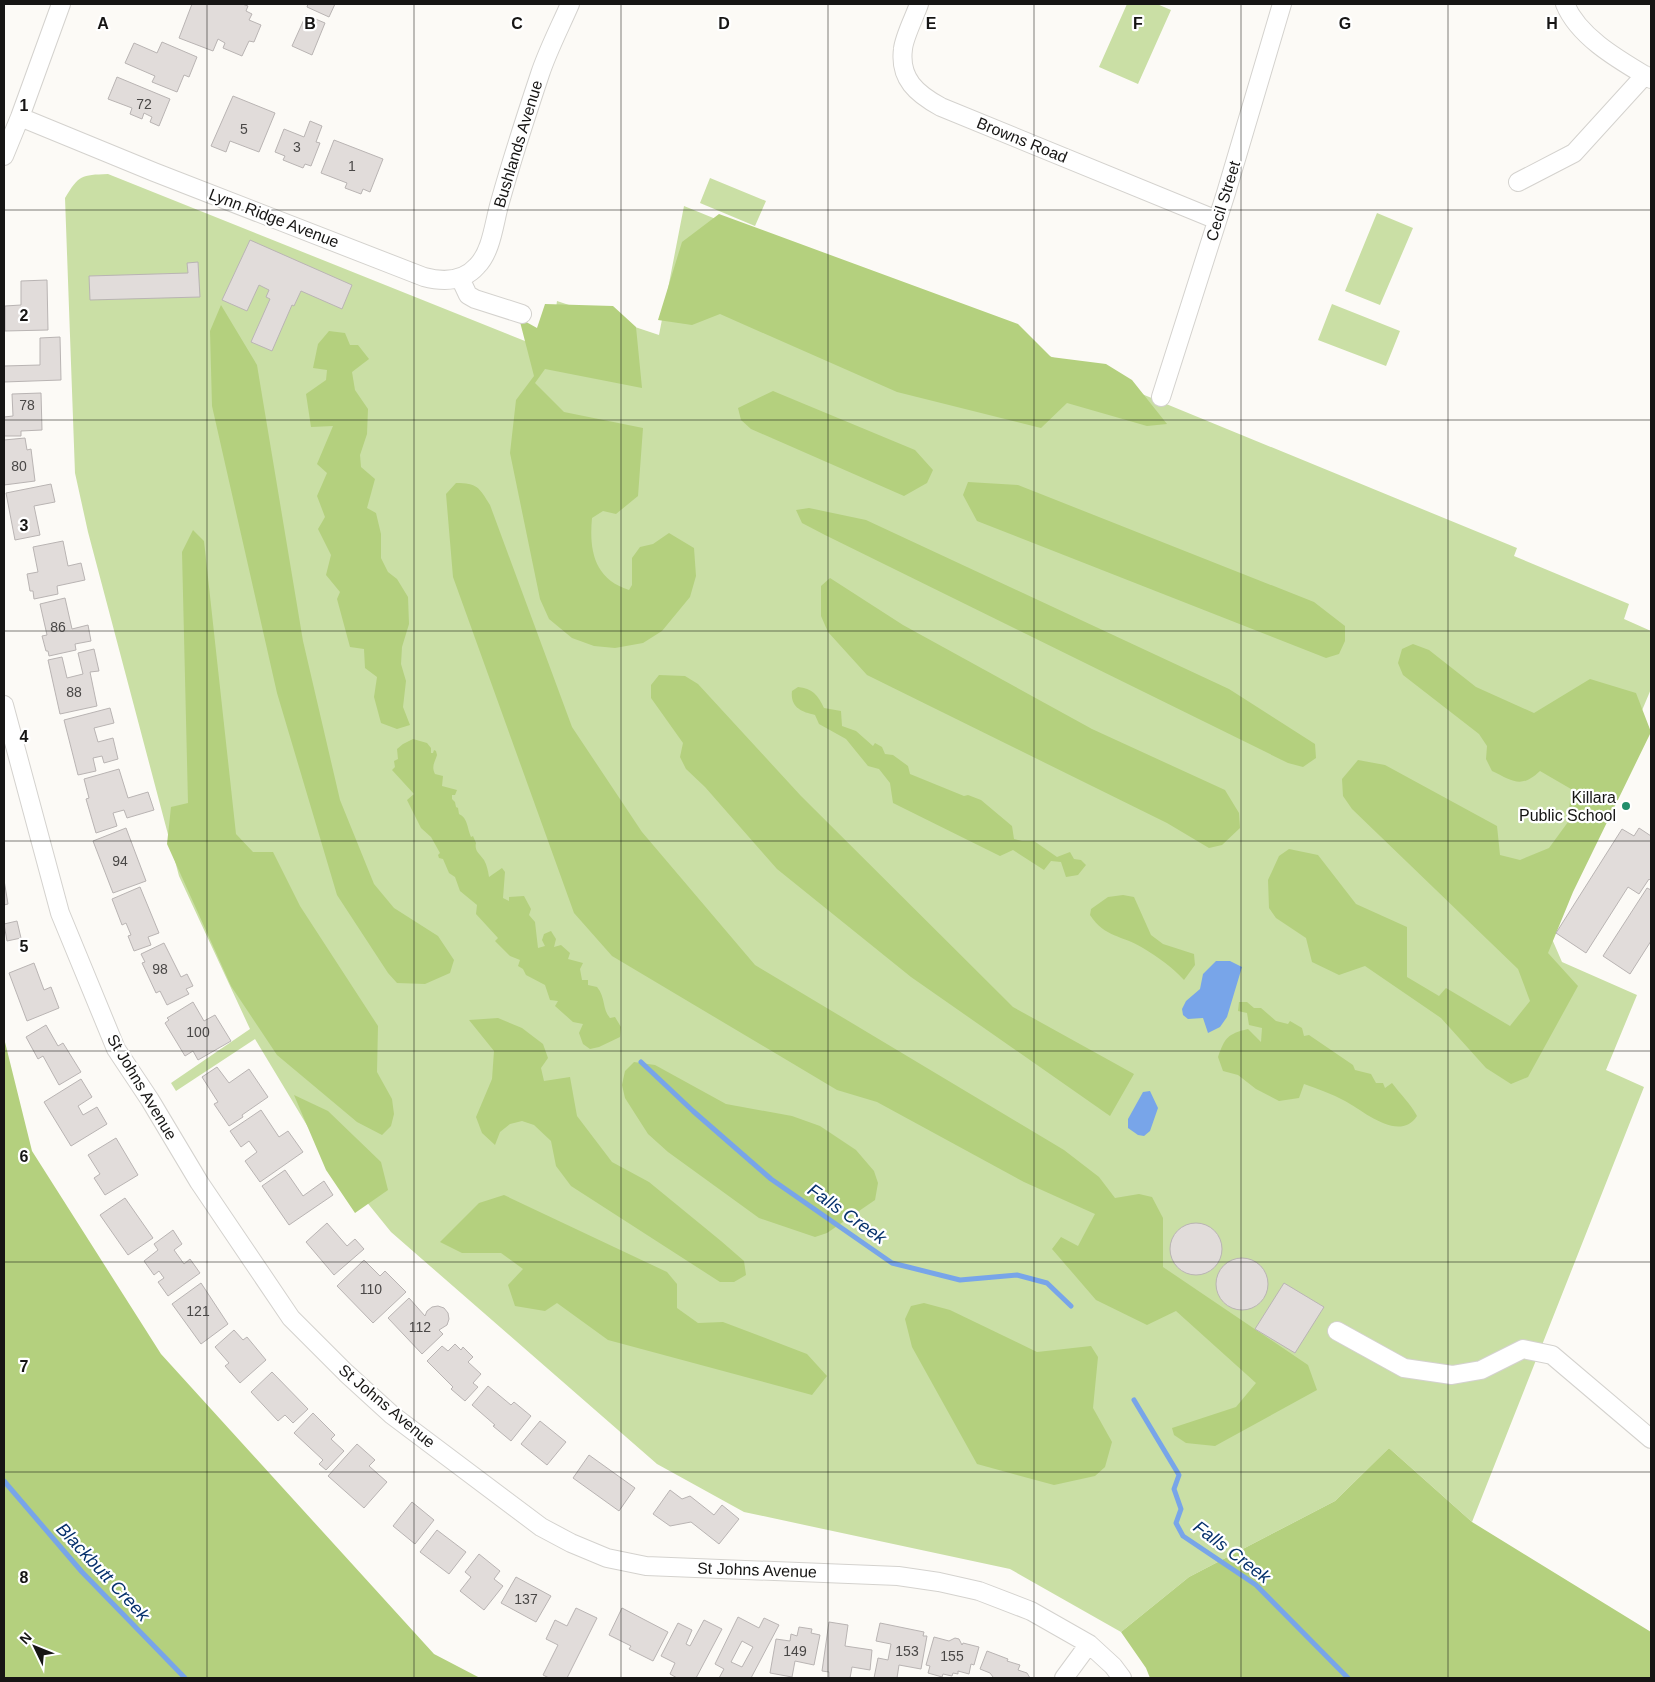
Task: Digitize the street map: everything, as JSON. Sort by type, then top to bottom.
[{"type":"street","points":[[4,156],[61,4]]},
{"type":"street","name":"Bushlands Avenue","points":[[460,278],[474,269],[485,255],[541,71],[570,4]]},
{"type":"street","name":"Browns Road","points":[[919,4],[903,48],[904,68],[910,85],[923,98],[941,108],[1217,220]]},
{"type":"street","name":"Cecil Street","points":[[1160,396],[1217,220],[1282,4]]},
{"type":"street","points":[[1518,182],[1574,153],[1648,77],[1601,48],[1569,14],[1565,4]]},
{"type":"street","name":"Lynn Ridge Avenue","points":[[20,116],[154,172],[424,277],[443,280],[460,278]]},
{"type":"street","points":[[460,278],[468,294],[475,299],[522,314]]},
{"type":"street","name":"St Johns Avenue","points":[[4,704],[60,913],[116,1049],[150,1100],[199,1182],[291,1318],[346,1373],[392,1415],[541,1526],[571,1543],[607,1558],[646,1566],[898,1576],[939,1582],[979,1591],[1030,1611],[1089,1644],[1113,1666],[1122,1678]]},
{"type":"street","points":[[1337,1331],[1404,1368],[1452,1375],[1481,1370],[1523,1349],[1552,1355],[1650,1434]]},
{"type":"street","points":[[1064,1678],[1089,1644]]},
{"type":"green space","points":[[1127,4],[1157,4],[1171,10],[1138,84],[1099,67]]},
{"type":"green space","points":[[108,174],[550,351],[557,301],[659,335],[684,206],[1517,548],[1514,556],[1629,604],[1624,619],[1651,631],[1651,689],[1549,932],[1562,962],[1637,995],[1606,1070],[1644,1087],[1472,1522],[1389,1448],[1335,1501],[1189,1577],[1121,1632],[1010,1569],[744,1512],[657,1464],[391,1232],[314,1137],[255,1039],[176,1091],[171,1083],[250,1029],[179,876],[88,532],[75,473],[65,198],[74,185],[82,178]]},
{"type":"green space","points":[[710,178],[766,201],[755,226],[700,203]]},
{"type":"green space","points":[[1377,213],[1413,228],[1380,305],[1345,291]]},
{"type":"green space","points":[[719,214],[1018,324],[1051,357],[1106,364],[1132,380],[1167,424],[1147,426],[1067,403],[1041,428],[897,392],[720,314],[692,325],[658,320],[682,242]]},
{"type":"green space","points":[[545,304],[613,306],[636,327],[642,388],[545,369],[535,383],[564,412],[643,428],[638,496],[616,514],[603,511],[592,518],[593,552],[601,571],[608,579],[629,590],[632,585],[632,558],[640,547],[653,544],[669,533],[694,548],[696,576],[690,597],[662,631],[643,643],[615,648],[594,646],[572,638],[549,619],[540,599],[510,453],[516,400],[534,376],[519,318],[537,328]]},
{"type":"green space","points":[[1332,304],[1400,331],[1386,366],[1318,340]]},
{"type":"green space","points":[[221,305],[257,365],[303,641],[340,800],[374,884],[394,908],[438,936],[454,960],[450,973],[425,984],[397,983],[388,973],[337,895],[277,693],[212,406],[210,331]]},
{"type":"green space","points":[[329,331],[345,333],[350,345],[358,345],[369,359],[352,372],[355,390],[368,409],[367,434],[360,455],[361,467],[375,479],[367,508],[376,513],[381,534],[381,558],[388,572],[397,579],[408,597],[409,624],[402,647],[401,664],[406,681],[403,707],[410,725],[397,729],[381,723],[374,697],[377,677],[365,668],[364,649],[350,647],[337,599],[340,592],[326,575],[331,555],[318,529],[325,517],[317,496],[327,473],[317,464],[333,426],[311,427],[306,394],[326,380],[327,370],[313,368],[318,344]]},
{"type":"green space","points":[[773,391],[915,450],[933,470],[927,483],[904,496],[751,429],[741,420],[738,408]]},
{"type":"green space","points":[[968,482],[1018,485],[1314,602],[1345,626],[1345,641],[1339,654],[1326,658],[977,521],[963,495]]},
{"type":"green space","points":[[456,483],[477,487],[490,505],[572,727],[642,832],[755,965],[1064,1150],[1099,1177],[1115,1198],[1139,1194],[1152,1197],[1163,1218],[1163,1267],[1308,1365],[1317,1390],[1215,1446],[1186,1443],[1174,1435],[1172,1428],[1236,1407],[1256,1383],[1176,1311],[1147,1325],[1096,1300],[1052,1249],[1061,1237],[1078,1246],[1095,1214],[1024,1182],[877,1102],[837,1090],[612,956],[574,913],[453,577],[446,494]]},
{"type":"green space","points":[[809,508],[866,520],[1229,689],[1315,744],[1316,758],[1303,767],[1288,763],[825,535],[802,523],[796,510]]},
{"type":"green space","points":[[193,530],[204,541],[236,834],[253,852],[273,852],[300,906],[378,1026],[377,1072],[392,1099],[394,1114],[391,1126],[382,1135],[357,1122],[277,1055],[231,986],[167,844],[171,807],[188,803],[182,552]]},
{"type":"green space","points":[[830,578],[903,625],[1092,729],[1225,790],[1239,813],[1240,828],[1222,845],[1209,848],[1167,823],[867,675],[828,632],[821,616],[821,586]]},
{"type":"green space","points":[[1413,644],[1429,650],[1476,687],[1534,713],[1590,679],[1636,693],[1651,732],[1573,892],[1548,953],[1578,986],[1528,1077],[1511,1084],[1486,1068],[1441,1018],[1365,966],[1339,975],[1312,962],[1306,938],[1276,918],[1269,908],[1268,880],[1279,856],[1289,849],[1318,855],[1356,904],[1407,927],[1407,977],[1439,996],[1446,988],[1510,1026],[1530,1001],[1518,969],[1352,809],[1343,796],[1342,779],[1358,760],[1385,765],[1497,826],[1500,855],[1520,860],[1549,848],[1568,822],[1571,789],[1540,771],[1527,780],[1517,782],[1492,771],[1486,759],[1487,746],[1479,734],[1403,675],[1398,663],[1402,649]]},
{"type":"green space","points":[[659,675],[685,676],[698,684],[801,796],[1013,1007],[1134,1074],[1110,1116],[911,977],[777,869],[705,787],[686,769],[680,757],[683,743],[651,698],[651,685]]},
{"type":"green space","points":[[798,687],[814,693],[824,708],[841,711],[842,726],[856,731],[873,746],[875,743],[882,747],[885,754],[893,755],[908,766],[910,774],[964,796],[968,795],[981,800],[1012,826],[1014,839],[1034,841],[1057,857],[1070,852],[1074,859],[1081,860],[1086,865],[1078,875],[1066,877],[1061,862],[1051,861],[1044,870],[1013,850],[1000,856],[893,803],[890,783],[879,769],[868,766],[846,739],[819,724],[815,715],[801,710],[795,705],[792,691]]},
{"type":"green space","points":[[413,739],[427,743],[431,748],[431,753],[434,750],[436,751],[437,755],[433,766],[435,774],[443,776],[442,786],[457,790],[455,795],[452,795],[452,799],[458,808],[459,814],[466,821],[471,837],[473,836],[476,843],[477,850],[486,864],[489,877],[502,868],[505,872],[503,898],[509,901],[509,897],[524,896],[531,909],[529,915],[535,922],[538,948],[545,946],[542,940],[544,934],[551,931],[556,939],[554,947],[561,945],[570,953],[568,959],[583,963],[580,969],[582,980],[588,980],[588,985],[597,987],[600,991],[608,1015],[610,1018],[615,1017],[621,1027],[620,1037],[590,1049],[583,1044],[579,1033],[583,1024],[573,1022],[555,1006],[558,1001],[550,1000],[545,985],[526,975],[523,969],[518,966],[520,960],[510,956],[495,941],[498,938],[476,914],[477,905],[460,891],[455,877],[449,873],[443,859],[439,858],[438,855],[440,853],[431,837],[421,828],[407,800],[414,794],[392,770],[395,767],[394,761],[398,759],[397,749]]},
{"type":"green space","points":[[1123,895],[1134,897],[1151,935],[1163,944],[1194,954],[1195,965],[1184,980],[1149,951],[1108,932],[1090,915],[1091,909],[1108,897]]},
{"type":"green space","points":[[1239,1002],[1247,1002],[1254,1008],[1261,1008],[1276,1021],[1288,1024],[1290,1021],[1302,1028],[1304,1036],[1309,1035],[1353,1065],[1355,1070],[1371,1074],[1376,1083],[1383,1083],[1385,1088],[1392,1083],[1417,1116],[1410,1124],[1391,1126],[1371,1117],[1340,1098],[1304,1084],[1299,1098],[1279,1101],[1256,1089],[1238,1075],[1223,1071],[1218,1057],[1225,1041],[1231,1035],[1248,1029],[1261,1042],[1262,1028],[1249,1025],[1247,1013],[1238,1011]]},
{"type":"green space","points":[[498,1018],[522,1028],[543,1044],[548,1058],[541,1068],[544,1081],[570,1077],[577,1116],[612,1162],[649,1182],[721,1241],[744,1261],[746,1275],[734,1282],[720,1282],[571,1186],[556,1166],[551,1141],[534,1125],[522,1121],[510,1124],[500,1132],[495,1145],[482,1133],[476,1117],[492,1079],[494,1051],[469,1020]]},
{"type":"green space","points":[[4,1038],[32,1151],[161,1354],[434,1654],[480,1678],[4,1678]]},
{"type":"green space","points":[[634,1062],[655,1065],[726,1104],[792,1116],[820,1126],[856,1150],[874,1171],[878,1183],[875,1200],[827,1233],[815,1237],[759,1218],[668,1152],[648,1134],[625,1098],[622,1085],[625,1071]]},
{"type":"green space","points":[[294,1095],[328,1111],[381,1162],[388,1190],[355,1213],[326,1170]]},
{"type":"green space","points":[[504,1195],[667,1272],[677,1284],[677,1308],[698,1323],[723,1322],[807,1354],[827,1376],[812,1395],[608,1340],[557,1303],[545,1311],[515,1306],[508,1285],[523,1269],[501,1253],[462,1253],[440,1242],[479,1203]]},
{"type":"green space","points":[[924,1303],[950,1310],[1037,1352],[1091,1346],[1098,1357],[1093,1408],[1112,1442],[1105,1467],[1095,1476],[1054,1485],[977,1464],[912,1347],[905,1319],[911,1306]]},
{"type":"green space","points":[[1389,1448],[1472,1522],[1651,1632],[1651,1678],[1150,1678],[1146,1668],[1121,1632],[1189,1577],[1335,1501]]},
{"type":"water","points":[[1216,961],[1230,961],[1242,967],[1227,1017],[1220,1027],[1208,1033],[1203,1018],[1188,1019],[1183,1015],[1182,1009],[1186,1001],[1200,989],[1203,974]]},
{"type":"water","points":[[1150,1091],[1158,1108],[1150,1131],[1144,1136],[1138,1135],[1128,1128],[1128,1119],[1143,1092]]},
{"type":"building","points":[[192,4],[242,4],[248,6],[246,11],[252,14],[249,20],[261,25],[254,42],[249,41],[242,56],[223,48],[225,43],[218,39],[213,51],[179,38]]},
{"type":"building","points":[[308,4],[335,4],[329,17],[307,7]]},
{"type":"building","points":[[306,15],[325,23],[312,55],[292,46]]},
{"type":"building","points":[[162,42],[197,57],[189,77],[184,75],[177,92],[152,82],[155,76],[125,63],[134,43],[157,53]]},
{"type":"building","points":[[117,77],[170,99],[159,126],[150,122],[152,117],[144,113],[142,119],[130,114],[132,108],[108,99]]},
{"type":"building","points":[[233,96],[275,113],[259,152],[230,141],[226,152],[211,146]]},
{"type":"building","points":[[310,121],[322,126],[316,142],[320,143],[311,166],[305,164],[303,168],[283,160],[285,156],[275,152],[284,129],[304,137]]},
{"type":"building","points":[[334,140],[383,159],[370,192],[363,189],[361,194],[345,188],[347,183],[321,173]]},
{"type":"building","points":[[250,240],[352,285],[342,309],[301,291],[294,306],[292,305],[272,351],[251,342],[270,299],[266,297],[269,290],[259,285],[247,311],[222,300]]},
{"type":"building","points":[[198,262],[200,297],[90,300],[89,276],[188,273],[187,263]]},
{"type":"building","points":[[47,280],[48,330],[5,331],[5,306],[21,305],[21,281]]},
{"type":"building","points":[[60,337],[61,380],[4,382],[4,366],[40,365],[40,338]]},
{"type":"building","points":[[41,393],[42,430],[21,431],[21,436],[4,436],[4,417],[13,416],[12,394]]},
{"type":"building","points":[[25,438],[27,450],[31,449],[35,481],[4,485],[4,440]]},
{"type":"building","points":[[51,484],[55,502],[34,506],[40,535],[15,540],[6,493]]},
{"type":"building","points":[[63,541],[68,566],[81,563],[85,580],[57,586],[58,594],[34,599],[33,591],[30,591],[27,574],[38,572],[33,547]]},
{"type":"building","points":[[65,598],[72,629],[88,625],[91,641],[75,644],[76,650],[49,656],[42,636],[47,635],[40,604]]},
{"type":"building","points":[[94,649],[99,671],[90,672],[97,706],[60,714],[48,660],[62,657],[67,678],[83,674],[78,653]]},
{"type":"building","points":[[110,708],[114,723],[94,728],[98,742],[113,738],[118,759],[104,763],[102,756],[93,758],[96,771],[78,775],[64,720]]},
{"type":"building","points":[[119,769],[128,798],[148,792],[154,810],[127,818],[124,810],[113,813],[117,826],[96,833],[86,799],[89,798],[84,779]]},
{"type":"building","points":[[126,828],[146,881],[113,893],[93,841]]},
{"type":"building","points":[[1639,828],[1651,836],[1651,881],[1649,879],[1639,894],[1628,887],[1586,953],[1556,933],[1622,829],[1634,836]]},
{"type":"building","points":[[4,880],[8,904],[4,905]]},
{"type":"building","points":[[140,887],[159,933],[148,937],[151,945],[134,951],[128,936],[131,935],[126,923],[122,925],[112,899]]},
{"type":"building","points":[[1647,888],[1651,890],[1651,941],[1630,974],[1603,956]]},
{"type":"building","points":[[17,921],[21,938],[7,941],[4,924]]},
{"type":"building","points":[[164,943],[181,977],[187,974],[193,986],[186,989],[189,994],[167,1005],[160,991],[156,993],[142,963],[145,962],[141,954]]},
{"type":"building","points":[[34,963],[44,990],[51,987],[59,1008],[27,1021],[9,973]]},
{"type":"building","points":[[193,1002],[204,1021],[215,1015],[231,1041],[198,1060],[193,1051],[185,1056],[165,1023],[169,1020],[167,1018]]},
{"type":"building","points":[[46,1025],[58,1046],[63,1043],[81,1072],[59,1085],[43,1056],[38,1059],[26,1037]]},
{"type":"building","points":[[217,1067],[229,1083],[249,1069],[268,1097],[229,1126],[214,1104],[218,1102],[202,1077]]},
{"type":"building","points":[[81,1079],[92,1097],[78,1106],[83,1115],[97,1107],[107,1124],[71,1146],[44,1102]]},
{"type":"building","points":[[261,1110],[279,1137],[288,1131],[303,1152],[260,1182],[245,1161],[257,1152],[249,1141],[241,1147],[230,1131]]},
{"type":"building","points":[[116,1138],[138,1175],[105,1195],[94,1178],[100,1174],[88,1155]]},
{"type":"building","points":[[285,1170],[303,1196],[324,1181],[333,1195],[289,1225],[262,1186]]},
{"type":"building","points":[[125,1198],[153,1238],[128,1255],[100,1215]]},
{"type":"building","points":[[327,1223],[347,1246],[355,1239],[364,1249],[334,1275],[306,1242]]},
{"type":"building","points":[[1196,1223],[1206,1225],[1214,1231],[1220,1239],[1222,1249],[1220,1259],[1214,1267],[1206,1273],[1196,1275],[1186,1273],[1178,1267],[1172,1259],[1170,1249],[1172,1239],[1178,1231],[1186,1225]]},
{"type":"building","points":[[173,1230],[182,1244],[174,1250],[184,1264],[190,1259],[200,1273],[168,1296],[158,1282],[164,1278],[159,1271],[154,1275],[144,1261],[158,1250],[154,1244]]},
{"type":"building","points":[[1242,1258],[1252,1260],[1260,1266],[1266,1274],[1268,1284],[1266,1294],[1260,1302],[1252,1308],[1242,1310],[1232,1308],[1224,1302],[1218,1294],[1216,1284],[1218,1274],[1224,1266],[1232,1260]]},
{"type":"building","points":[[364,1260],[380,1276],[385,1271],[406,1292],[373,1323],[337,1286]]},
{"type":"building","points":[[201,1283],[228,1324],[201,1344],[172,1304]]},
{"type":"building","points":[[1284,1283],[1324,1307],[1295,1353],[1255,1329]]},
{"type":"building","points":[[409,1298],[425,1316],[432,1307],[438,1306],[444,1308],[448,1313],[447,1325],[439,1330],[443,1334],[422,1354],[388,1318]]},
{"type":"building","points":[[234,1330],[243,1340],[247,1337],[266,1360],[240,1383],[225,1366],[229,1363],[215,1347]]},
{"type":"building","points":[[455,1344],[461,1350],[463,1347],[473,1357],[468,1362],[481,1374],[473,1383],[478,1387],[465,1401],[451,1389],[453,1387],[427,1361],[442,1346],[448,1351]]},
{"type":"building","points":[[272,1372],[308,1409],[293,1423],[285,1415],[278,1421],[251,1392]]},
{"type":"building","points":[[488,1386],[511,1405],[514,1402],[531,1416],[511,1441],[472,1405]]},
{"type":"building","points":[[313,1413],[335,1435],[331,1439],[344,1451],[326,1470],[319,1464],[323,1460],[294,1433]]},
{"type":"building","points":[[540,1421],[566,1442],[547,1465],[521,1444]]},
{"type":"building","points":[[357,1444],[375,1460],[369,1466],[387,1482],[364,1508],[328,1476]]},
{"type":"building","points":[[589,1455],[635,1488],[619,1511],[573,1478]]},
{"type":"building","points":[[670,1490],[682,1499],[690,1496],[714,1515],[722,1505],[739,1519],[719,1544],[691,1522],[670,1526],[653,1514]]},
{"type":"building","points":[[412,1502],[434,1520],[415,1544],[393,1526]]},
{"type":"building","points":[[437,1530],[466,1552],[449,1574],[420,1552]]},
{"type":"building","points":[[479,1554],[500,1571],[494,1579],[503,1586],[484,1610],[460,1591],[471,1577],[465,1572]]},
{"type":"building","points":[[516,1577],[551,1596],[536,1622],[501,1603]]},
{"type":"building","points":[[576,1608],[597,1618],[567,1678],[549,1678],[543,1675],[558,1645],[546,1639],[555,1620],[567,1626]]},
{"type":"building","points":[[622,1608],[668,1632],[653,1661],[629,1649],[631,1646],[609,1635]]},
{"type":"building","points":[[738,1617],[759,1628],[764,1618],[779,1625],[751,1678],[719,1678],[724,1669],[715,1664]],"holes":[[[742,1641],[753,1647],[742,1667],[731,1662]]]},
{"type":"building","points":[[704,1620],[722,1629],[696,1678],[677,1678],[670,1674],[675,1663],[661,1656],[678,1623],[692,1630],[686,1644],[690,1646]]},
{"type":"building","points":[[829,1622],[848,1625],[845,1646],[872,1650],[870,1670],[852,1667],[850,1678],[829,1678],[829,1672],[822,1671]]},
{"type":"building","points":[[880,1623],[924,1632],[923,1636],[927,1636],[921,1669],[899,1665],[897,1678],[874,1678],[878,1658],[888,1660],[891,1644],[876,1641]]},
{"type":"building","points":[[799,1627],[812,1629],[811,1633],[820,1635],[814,1665],[795,1661],[792,1677],[770,1673],[776,1639],[790,1641],[791,1634],[797,1636]]},
{"type":"building","points":[[934,1637],[949,1641],[955,1638],[959,1639],[962,1645],[963,1643],[979,1647],[974,1665],[971,1664],[969,1674],[958,1671],[958,1674],[953,1673],[952,1676],[943,1674],[942,1677],[928,1673],[930,1666],[926,1665]]},
{"type":"building","points":[[987,1651],[1020,1665],[1018,1670],[1027,1673],[1030,1678],[992,1678],[990,1673],[980,1669]]},
{"type":"waterway","name":"Falls Creek","points":[[641,1062],[693,1111],[771,1179],[892,1263],[960,1280],[1017,1275],[1047,1283],[1071,1306]]},
{"type":"waterway","name":"Falls Creek","points":[[1134,1400],[1179,1475],[1174,1489],[1181,1509],[1176,1523],[1183,1536],[1256,1585],[1348,1678]]},
{"type":"waterway","name":"Blackbutt Creek","points":[[4,1481],[82,1572],[185,1678]]},
{"type":"place","name":"Killara Public School","points":[[1626,806]]}]
